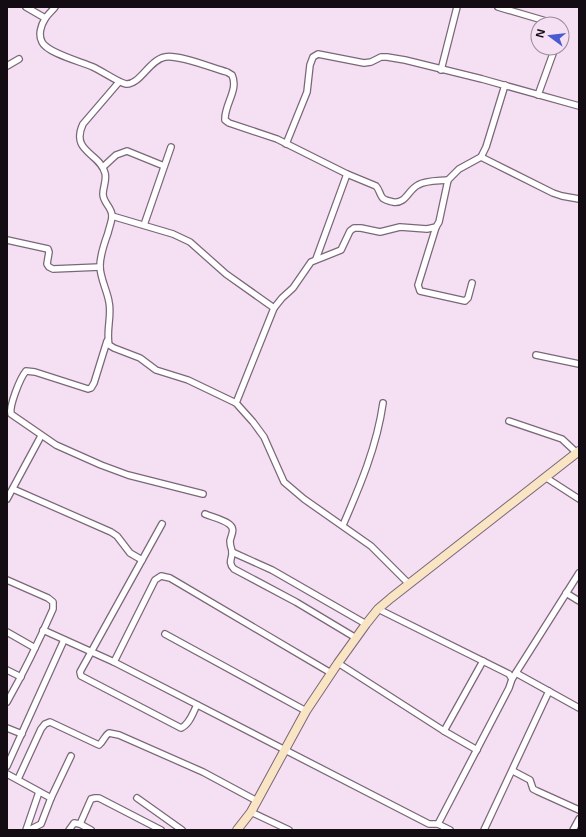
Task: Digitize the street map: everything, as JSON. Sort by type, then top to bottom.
[{"type":"main road","points":[[237,830],[257,802],[306,712],[331,673],[378,609],[578,452]]},
{"type":"street","points":[[26,7],[45,18]]},
{"type":"street","points":[[55,7],[45,18],[41,29],[40,37],[42,44],[49,49],[103,71],[119,82],[126,84],[134,82],[154,62],[166,57],[177,57],[227,72],[232,75],[235,80],[225,114],[225,120],[286,144],[347,174],[376,186],[380,190],[383,199],[397,202],[402,201],[416,186],[424,182],[448,180]]},
{"type":"street","points":[[442,70],[457,7]]},
{"type":"street","points":[[498,7],[530,16]]},
{"type":"street","points":[[286,144],[307,92],[310,65],[313,57],[318,54],[364,63],[387,57],[405,60],[505,85],[579,106]]},
{"type":"street","points":[[538,95],[552,56]]},
{"type":"street","points":[[7,66],[19,59]]},
{"type":"street","points":[[119,82],[84,124],[80,132],[80,140],[84,148],[103,167],[106,173],[103,196],[105,202],[111,210],[112,216],[103,248],[100,267],[110,307],[108,339],[91,388],[88,389],[35,372],[26,371],[23,375],[11,407],[11,414],[41,436],[65,450],[113,470],[203,494]]},
{"type":"street","points":[[472,283],[466,301],[420,291],[418,285],[436,227],[439,222],[448,180],[459,169],[481,157],[486,147],[505,85]]},
{"type":"street","points":[[144,225],[170,147]]},
{"type":"street","points":[[103,167],[116,155],[127,151],[164,166]]},
{"type":"street","points":[[481,157],[553,193],[579,199]]},
{"type":"street","points":[[316,259],[347,174]]},
{"type":"street","points":[[112,216],[173,234],[190,242],[226,274],[274,308]]},
{"type":"street","points":[[236,403],[274,308],[293,288],[311,262],[341,250],[350,231],[354,228],[386,232],[400,227],[427,229],[436,227]]},
{"type":"street","points":[[7,240],[48,249],[47,264],[53,269],[100,267]]},
{"type":"street","points":[[108,339],[109,344],[114,348],[140,358],[156,370],[188,380],[236,403],[254,422],[264,437],[284,482],[304,499],[343,525],[378,553],[409,584]]},
{"type":"street","points":[[536,355],[579,364]]},
{"type":"street","points":[[343,525],[367,466],[377,436],[383,403]]},
{"type":"street","points":[[509,421],[562,439],[578,452]]},
{"type":"street","points":[[7,499],[41,436]]},
{"type":"street","points":[[545,477],[579,499]]},
{"type":"street","points":[[13,489],[111,532],[117,536],[130,553],[142,560]]},
{"type":"street","points":[[205,514],[229,524],[232,528],[233,533],[230,540],[232,552],[230,565],[234,569],[296,602],[356,638]]},
{"type":"street","points":[[162,524],[80,672],[82,676],[181,728],[185,726],[197,705]]},
{"type":"street","points":[[232,552],[272,570],[366,624]]},
{"type":"street","points":[[438,824],[514,676],[579,573]]},
{"type":"street","points":[[114,662],[155,580],[161,576],[170,578],[331,673]]},
{"type":"street","points":[[7,580],[48,598],[53,602],[53,609],[36,648],[7,702]]},
{"type":"street","points":[[566,593],[579,601]]},
{"type":"street","points":[[378,609],[508,674],[549,691],[579,708]]},
{"type":"street","points":[[43,630],[114,662],[429,824],[438,824],[450,830]]},
{"type":"street","points":[[7,632],[36,648]]},
{"type":"street","points":[[165,634],[306,712]]},
{"type":"street","points":[[7,766],[64,640]]},
{"type":"street","points":[[444,731],[482,661]]},
{"type":"street","points":[[338,663],[444,731],[477,750]]},
{"type":"street","points":[[7,670],[21,677]]},
{"type":"street","points":[[484,830],[513,771],[549,691]]},
{"type":"street","points":[[18,779],[41,729],[45,724],[50,722],[99,745],[109,733],[119,735],[202,772],[257,802]]},
{"type":"street","points":[[7,728],[22,734]]},
{"type":"street","points":[[27,830],[41,824],[51,798],[71,756]]},
{"type":"street","points":[[513,771],[530,780],[533,789],[579,810]]},
{"type":"street","points":[[7,774],[51,798]]},
{"type":"street","points":[[27,830],[39,792]]},
{"type":"street","points":[[80,824],[91,799],[99,798],[161,830]]},
{"type":"street","points":[[137,798],[180,829]]},
{"type":"street","points":[[251,812],[289,830]]},
{"type":"street","points":[[573,830],[579,818]]},
{"type":"street","points":[[69,830],[74,823],[80,824],[91,830]]}]
